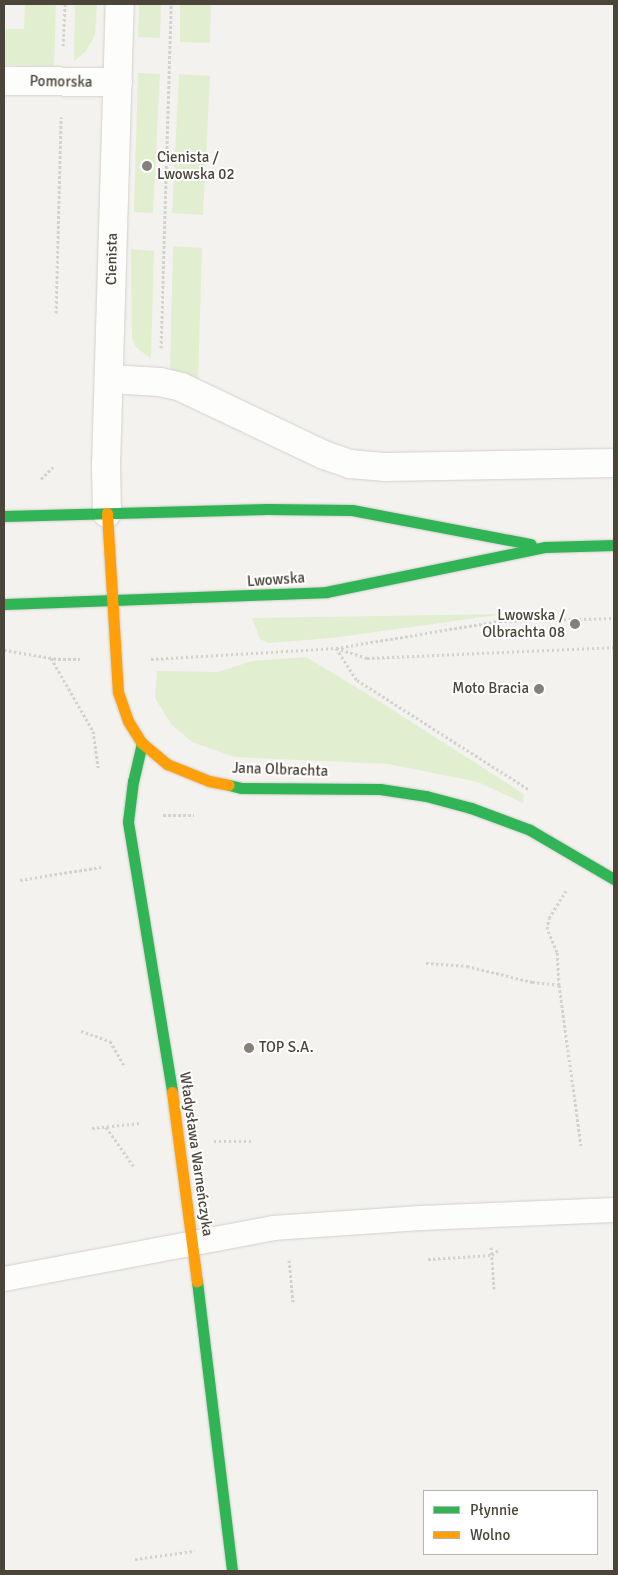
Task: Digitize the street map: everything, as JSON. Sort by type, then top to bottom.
[{"type":"street","name":"Cienista","points":[[107,513],[105,491],[120,4]]},
{"type":"street","name":"Pomorska","points":[[4,81],[118,82]]},
{"type":"street","points":[[108,379],[160,382],[181,387],[324,455],[350,464],[386,467],[614,463]]},
{"type":"street","name":"Lwowska","points":[[4,516],[266,509],[352,510],[545,547]]},
{"type":"street","name":"Jana Olbrachta","points":[[107,513],[118,692],[128,721],[142,743],[167,764],[209,781],[241,788],[380,789],[426,796],[471,808],[530,830],[614,879]]},
{"type":"street","name":"Lwowska","points":[[4,604],[235,597],[326,592],[545,547],[614,545]]},
{"type":"street","name":"Władysława Warneńczyka","points":[[142,743],[133,781],[128,822],[168,1061],[193,1244],[232,1571]]},
{"type":"lane","points":[[4,1279],[286,1227],[614,1210]]},
{"type":"path","points":[[56,313],[65,4]]},
{"type":"path","points":[[160,382],[170,4]]},
{"type":"path","points":[[4,650],[58,659],[170,659],[336,648],[499,621],[614,618]]},
{"type":"path","points":[[336,648],[367,658],[614,647]]},
{"type":"path","points":[[336,648],[357,680],[531,792]]},
{"type":"path","points":[[20,880],[107,867]]},
{"type":"path","points":[[569,887],[548,918],[547,929],[556,952],[581,1146]]},
{"type":"path","points":[[426,964],[467,966],[532,982],[559,985]]},
{"type":"path","points":[[81,1031],[110,1041],[125,1066]]},
{"type":"path","points":[[92,1128],[148,1122]]},
{"type":"path","points":[[106,1126],[134,1167]]},
{"type":"path","points":[[489,1215],[494,1289]]},
{"type":"path","points":[[286,1227],[293,1302]]},
{"type":"path","points":[[135,1559],[202,1550]]},
{"type":"green space","points":[[25,4],[56,4],[54,66],[5,65],[4,63],[6,29],[24,29]]},
{"type":"green space","points":[[75,4],[97,4],[95,35],[86,51],[74,61]]},
{"type":"green space","points":[[139,4],[161,4],[160,38],[138,37]]},
{"type":"green space","points":[[180,4],[211,4],[210,43],[180,42]]},
{"type":"green space","points":[[138,73],[160,74],[153,213],[134,212]]},
{"type":"green space","points":[[179,74],[210,76],[203,215],[172,213]]},
{"type":"green space","points":[[173,246],[202,248],[198,382],[170,369]]},
{"type":"green space","points":[[131,249],[154,251],[151,359],[136,347],[132,339]]},
{"type":"green space","points":[[505,614],[332,638],[268,643],[260,639],[252,618]]},
{"type":"green space","points":[[306,657],[524,794],[523,803],[478,782],[388,764],[234,757],[192,742],[171,724],[155,698],[157,671],[218,672],[252,661]]},
{"type":"traffic: fast","points":[[4,516],[267,509],[352,510],[531,544]]},
{"type":"traffic: fast","points":[[4,604],[326,592],[545,547],[614,545]]},
{"type":"traffic: fast","points":[[142,743],[133,781],[128,822],[172,1092]]},
{"type":"traffic: fast","points":[[229,785],[241,788],[380,789],[426,796],[471,808],[530,830],[614,879]]},
{"type":"traffic: fast","points":[[197,1281],[232,1571]]},
{"type":"traffic: slow","points":[[107,513],[118,692],[128,721],[142,743],[167,764],[209,781],[229,785]]},
{"type":"traffic: slow","points":[[172,1092],[197,1281]]},
{"type":"place","name":"Cienista / Lwowska 02","points":[[147,166]]},
{"type":"place","name":"Lwowska / Olbrachta 08","points":[[575,624]]},
{"type":"place","name":"Moto Bracia","points":[[539,689]]},
{"type":"place","name":"TOP S.A.","points":[[249,1048]]}]
